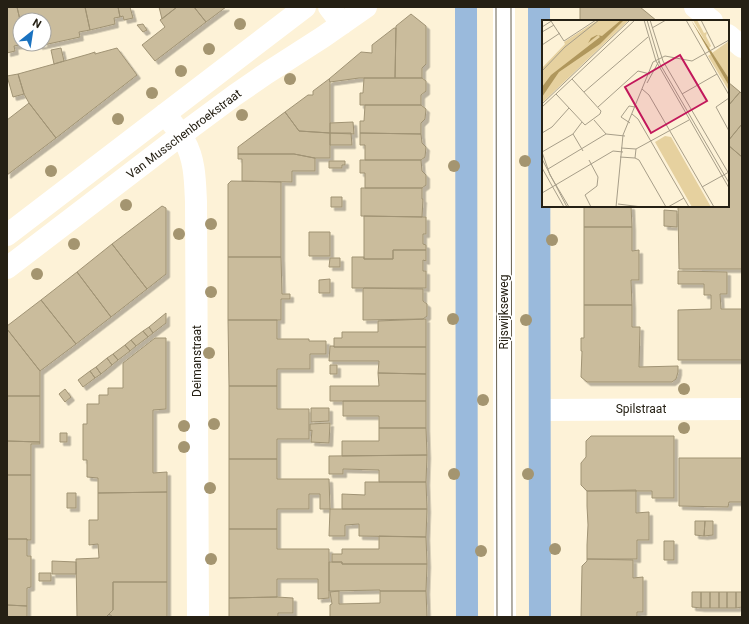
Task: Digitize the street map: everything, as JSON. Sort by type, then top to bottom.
[{"type":"main road","points":[[466,7],[467,617]]},
{"type":"main road","points":[[540,7],[540,617]]},
{"type":"street","points":[[7,235],[305,7]]},
{"type":"street","points":[[329,7],[342,24]]},
{"type":"street","name":"Van Musschenbroekstraat","points":[[7,268],[181,135],[259,78],[317,42],[366,7]]},
{"type":"street","name":"Rijswijkseweg","points":[[504,7],[505,617]]},
{"type":"street","points":[[695,7],[711,20]]},
{"type":"street","points":[[729,36],[742,47]]},
{"type":"street","name":"Deimanstraat","points":[[165,114],[181,135],[191,158],[194,172],[196,202],[198,617]]},
{"type":"street","name":"Spilstraat","points":[[540,410],[742,410]]},
{"type":"building","points":[[7,7],[17,7],[18,12],[12,12],[12,52],[7,53]]},
{"type":"building","points":[[17,7],[85,7],[90,30],[79,32],[80,37],[52,43],[52,12],[18,12]]},
{"type":"building","points":[[85,7],[118,7],[120,17],[114,18],[115,24],[90,30]]},
{"type":"building","points":[[118,7],[130,7],[133,18],[124,20],[123,16],[120,17]]},
{"type":"building","points":[[159,7],[177,7],[162,19]]},
{"type":"building","points":[[177,7],[194,7],[206,22],[155,61],[142,45],[165,27],[160,20]]},
{"type":"building","points":[[194,7],[226,7],[206,22]]},
{"type":"building","points":[[580,7],[640,7],[656,20],[580,20]]},
{"type":"building","points":[[411,14],[426,26],[426,64],[422,68],[422,78],[395,78],[396,26]]},
{"type":"building","points":[[143,24],[147,30],[143,32],[137,25]]},
{"type":"building","points":[[396,28],[395,78],[359,78],[330,82],[329,79],[361,52],[372,53],[372,45]]},
{"type":"building","points":[[61,48],[64,61],[54,64],[52,50]]},
{"type":"building","points":[[117,48],[137,75],[56,138],[29,103],[24,94],[18,74],[95,52],[95,54]]},
{"type":"building","points":[[18,74],[24,94],[13,97],[7,76]]},
{"type":"building","points":[[364,78],[422,78],[426,81],[426,91],[421,95],[421,105],[360,105],[360,93],[363,93]]},
{"type":"building","points":[[329,79],[330,133],[299,131],[285,112],[308,95],[313,95],[313,91]]},
{"type":"building","points":[[729,83],[740,92],[729,105]]},
{"type":"building","points":[[740,92],[742,94],[742,124],[729,140],[729,105]]},
{"type":"building","points":[[29,103],[56,138],[7,175],[7,120]]},
{"type":"building","points":[[365,105],[421,105],[426,109],[425,119],[421,123],[421,134],[360,133],[360,121],[364,121]]},
{"type":"building","points":[[285,112],[299,131],[330,133],[330,158],[314,158],[294,154],[238,154],[238,147]]},
{"type":"building","points":[[353,122],[354,134],[330,133],[330,123]]},
{"type":"building","points":[[742,124],[742,157],[729,146],[729,140]]},
{"type":"building","points":[[330,133],[351,133],[352,145],[330,145]]},
{"type":"building","points":[[360,133],[421,134],[422,143],[426,147],[425,157],[421,160],[365,160],[365,145],[360,145]]},
{"type":"building","points":[[729,146],[742,157],[742,269],[679,269],[678,207],[729,207]]},
{"type":"building","points":[[238,154],[294,154],[315,158],[315,171],[292,171],[292,182],[242,181],[242,159],[238,159]]},
{"type":"building","points":[[360,160],[421,160],[422,171],[426,175],[426,185],[422,188],[365,188],[365,173],[360,173]]},
{"type":"building","points":[[329,161],[345,161],[345,165],[342,165],[342,168],[329,168]]},
{"type":"building","points":[[231,181],[281,182],[281,257],[228,257],[228,184]]},
{"type":"building","points":[[361,188],[422,188],[422,217],[361,216]]},
{"type":"building","points":[[331,197],[342,197],[342,207],[331,207]]},
{"type":"building","points":[[162,206],[166,208],[166,274],[147,289],[112,244]]},
{"type":"building","points":[[584,207],[631,207],[632,227],[584,227]]},
{"type":"building","points":[[664,210],[677,211],[677,227],[664,226]]},
{"type":"building","points":[[364,216],[426,217],[426,234],[423,234],[423,244],[426,245],[426,250],[393,250],[393,259],[364,259]]},
{"type":"building","points":[[584,227],[632,227],[632,251],[639,250],[639,280],[631,280],[632,305],[584,305]]},
{"type":"building","points":[[309,232],[330,232],[330,256],[309,256]]},
{"type":"building","points":[[112,244],[147,289],[111,317],[77,272]]},
{"type":"building","points":[[393,250],[426,250],[426,261],[423,260],[423,271],[426,271],[426,288],[352,288],[352,257],[364,257],[364,259],[393,259]]},
{"type":"building","points":[[228,257],[281,257],[282,294],[290,294],[290,299],[281,299],[281,320],[228,320]]},
{"type":"building","points":[[330,258],[340,258],[340,267],[329,267]]},
{"type":"building","points":[[678,271],[727,272],[727,294],[720,294],[721,309],[742,309],[742,360],[678,360],[678,310],[711,309],[711,295],[704,295],[704,284],[678,284]]},
{"type":"building","points":[[77,272],[111,317],[76,344],[41,300]]},
{"type":"building","points":[[330,279],[330,293],[319,293],[319,280]]},
{"type":"building","points":[[364,288],[423,289],[423,301],[427,304],[427,316],[423,319],[363,320]]},
{"type":"building","points":[[41,300],[76,344],[40,371],[7,329],[7,326]]},
{"type":"building","points":[[584,305],[632,305],[632,327],[640,327],[639,367],[678,366],[676,379],[672,382],[587,382],[581,377],[581,338],[584,338]]},
{"type":"building","points":[[166,313],[166,323],[153,333],[149,327]]},
{"type":"building","points":[[426,319],[426,347],[334,347],[334,338],[342,338],[342,332],[378,332],[378,321]]},
{"type":"building","points":[[228,320],[277,320],[277,339],[309,339],[309,341],[326,341],[326,354],[310,354],[310,369],[277,369],[277,386],[229,386]]},
{"type":"building","points":[[149,327],[153,333],[148,337],[143,331]]},
{"type":"building","points":[[7,329],[40,371],[40,396],[7,396]]},
{"type":"building","points":[[143,331],[148,337],[136,346],[131,340]]},
{"type":"building","points":[[155,338],[166,338],[166,409],[153,410],[153,473],[167,472],[167,492],[98,493],[98,478],[87,477],[87,460],[83,460],[83,424],[87,424],[87,404],[99,404],[99,395],[108,395],[108,388],[123,388],[123,363]]},
{"type":"building","points":[[131,340],[136,346],[130,351],[125,345]]},
{"type":"building","points":[[125,345],[130,351],[118,360],[113,354]]},
{"type":"building","points":[[330,346],[426,347],[426,374],[378,373],[379,361],[329,361]]},
{"type":"building","points":[[113,354],[118,360],[112,365],[107,358]]},
{"type":"building","points":[[107,358],[112,365],[101,374],[96,367]]},
{"type":"building","points":[[330,365],[337,365],[337,374],[330,374]]},
{"type":"building","points":[[96,367],[101,374],[95,378],[90,371]]},
{"type":"building","points":[[90,371],[95,378],[83,387],[78,380]]},
{"type":"building","points":[[378,373],[426,374],[426,401],[330,401],[330,386],[379,386]]},
{"type":"building","points":[[229,386],[277,386],[277,409],[309,409],[309,439],[277,439],[277,459],[229,459]]},
{"type":"building","points":[[65,389],[71,397],[65,402],[59,394]]},
{"type":"building","points":[[7,396],[40,396],[40,442],[7,441]]},
{"type":"building","points":[[343,401],[426,401],[426,428],[379,428],[379,416],[343,416]]},
{"type":"building","points":[[311,408],[329,408],[329,421],[311,422]]},
{"type":"building","points":[[330,423],[329,443],[311,442],[312,430],[310,431],[310,424]]},
{"type":"building","points":[[379,428],[426,428],[427,455],[342,456],[342,441],[379,441]]},
{"type":"building","points":[[60,433],[67,433],[67,442],[60,442]]},
{"type":"building","points":[[591,436],[674,436],[674,498],[652,498],[652,491],[587,491],[581,485],[581,463],[586,457],[586,441]]},
{"type":"building","points":[[7,441],[40,442],[40,444],[31,444],[31,475],[7,475]]},
{"type":"building","points":[[427,455],[426,482],[379,482],[379,470],[343,469],[343,474],[329,474],[329,456]]},
{"type":"building","points":[[679,458],[742,458],[742,502],[729,502],[728,507],[679,506]]},
{"type":"building","points":[[229,459],[277,459],[277,479],[329,479],[330,509],[320,509],[320,494],[309,494],[309,509],[277,509],[277,529],[229,529]]},
{"type":"building","points":[[7,475],[31,475],[31,540],[7,539]]},
{"type":"building","points":[[365,482],[426,482],[427,509],[342,509],[342,494],[365,495]]},
{"type":"building","points":[[636,490],[636,513],[649,512],[649,540],[637,540],[637,559],[587,559],[587,491]]},
{"type":"building","points":[[167,492],[167,582],[113,582],[113,610],[106,617],[77,617],[76,559],[99,558],[98,544],[89,545],[89,520],[98,520],[98,493]]},
{"type":"building","points":[[67,493],[76,493],[76,508],[67,508]]},
{"type":"building","points":[[330,509],[427,509],[426,537],[359,536],[359,524],[345,525],[345,536],[329,536]]},
{"type":"building","points":[[695,521],[705,521],[704,536],[695,535]]},
{"type":"building","points":[[705,521],[713,521],[713,535],[704,536]]},
{"type":"building","points":[[229,529],[277,529],[277,549],[329,549],[329,598],[318,599],[318,579],[277,579],[277,597],[229,598]]},
{"type":"building","points":[[379,536],[426,537],[427,564],[342,564],[342,562],[332,562],[332,554],[342,554],[342,549],[379,549]]},
{"type":"building","points":[[7,539],[27,539],[27,556],[31,556],[31,587],[27,588],[27,606],[7,605]]},
{"type":"building","points":[[664,541],[674,541],[674,560],[664,560]]},
{"type":"building","points":[[587,559],[633,560],[633,578],[643,577],[643,612],[637,612],[637,617],[581,617],[582,566]]},
{"type":"building","points":[[52,561],[76,562],[76,574],[52,574]]},
{"type":"building","points":[[329,562],[342,562],[342,564],[427,564],[426,591],[329,591]]},
{"type":"building","points":[[39,573],[51,573],[51,581],[39,581]]},
{"type":"building","points":[[113,582],[167,582],[167,617],[113,617],[109,614],[113,610]]},
{"type":"building","points":[[339,591],[339,604],[380,603],[380,591],[426,591],[427,617],[330,617],[330,605],[332,604],[330,592]]},
{"type":"building","points":[[692,592],[701,592],[701,608],[692,607]]},
{"type":"building","points":[[701,592],[710,592],[710,608],[701,608]]},
{"type":"building","points":[[710,592],[719,592],[719,608],[710,608]]},
{"type":"building","points":[[719,592],[727,592],[727,608],[719,608]]},
{"type":"building","points":[[727,592],[736,592],[736,608],[727,608]]},
{"type":"building","points":[[736,592],[742,592],[742,607],[736,608]]},
{"type":"building","points":[[229,598],[293,598],[293,613],[278,613],[278,617],[229,617]]},
{"type":"building","points":[[7,605],[27,606],[27,617],[7,617]]},
{"type":"tram line","points":[[496,7],[497,617]]},
{"type":"tram line","points":[[511,7],[512,617]]}]
